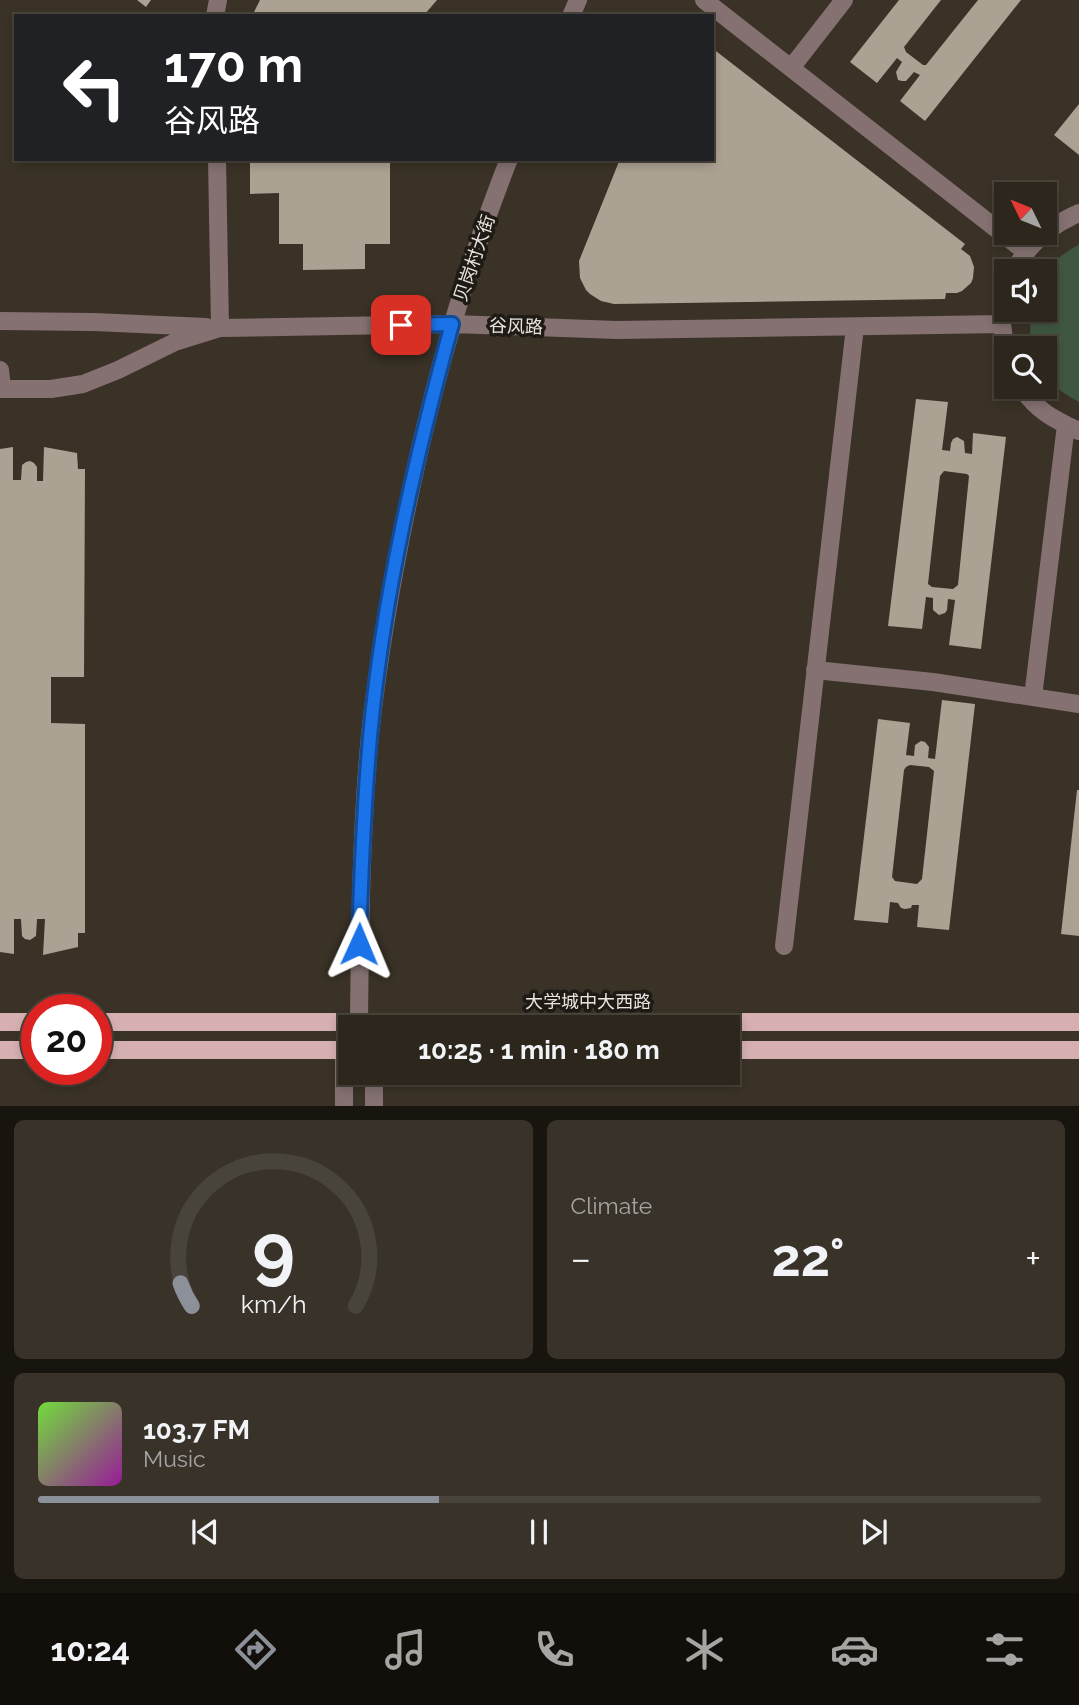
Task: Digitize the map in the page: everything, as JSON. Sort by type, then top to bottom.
[{"type":"main road","points":[[0,1022],[21,1022]]},
{"type":"main road","name":"大学城中大西路","points":[[112,1022],[338,1025]]},
{"type":"main road","name":"大学城中大西路","points":[[740,1023],[1079,1022]]},
{"type":"main road","points":[[112,1050],[338,1046]]},
{"type":"main road","points":[[0,1050],[21,1050]]},
{"type":"main road","points":[[740,1050],[1079,1050]]},
{"type":"street","points":[[704,0],[1026,252]]},
{"type":"street","points":[[791,68],[844,0]]},
{"type":"street","points":[[0,321],[73,321],[220,328],[217,161]]},
{"type":"street","name":"贝岗村大街","points":[[359,1015],[361,867],[370,736],[391,589],[434,388],[478,243],[508,161]]},
{"type":"street","points":[[1022,259],[1049,229],[1079,213]]},
{"type":"street","name":"谷风路","points":[[1,389],[51,389],[83,383],[118,370],[175,342],[220,328],[452,324],[617,330],[1002,324]]},
{"type":"street","points":[[1002,324],[1004,336]]},
{"type":"street","points":[[784,946],[855,327]]},
{"type":"street","points":[[0,370],[1,389]]},
{"type":"street","points":[[1031,399],[1054,420],[1072,428],[1034,697]]},
{"type":"street","points":[[816,670],[933,682],[1079,704]]},
{"type":"street","points":[[344,1106],[345,1085]]},
{"type":"street","points":[[374,1085],[374,1106]]},
{"type":"green space","points":[[1079,244],[1079,402],[1057,387],[1057,336],[1030,334],[1030,322],[1057,322],[1057,260]]},
{"type":"building","points":[[137,0],[151,0],[146,7]]},
{"type":"building","points":[[260,0],[437,0],[425,14],[253,14]]},
{"type":"building","points":[[899,0],[941,0],[904,47],[906,52],[926,65],[978,0],[1021,0],[925,121],[900,101],[920,75],[914,72],[906,81],[898,80],[896,72],[902,62],[897,58],[877,83],[850,62]]},
{"type":"building","points":[[714,50],[965,244],[961,249],[970,256],[974,267],[971,283],[957,293],[946,293],[945,299],[614,304],[601,301],[586,290],[580,278],[579,261],[619,161],[714,161]]},
{"type":"building","points":[[1079,104],[1079,155],[1054,135]]},
{"type":"building","points":[[250,161],[390,161],[390,244],[365,244],[365,269],[303,270],[303,244],[279,244],[279,193],[250,194]]},
{"type":"building","points":[[916,399],[948,402],[942,450],[950,451],[953,439],[957,437],[964,441],[965,453],[972,454],[973,433],[1006,437],[981,649],[949,645],[955,600],[948,599],[947,610],[939,615],[933,610],[933,598],[926,597],[922,629],[888,626]],"holes":[[[944,471],[969,476],[958,585],[953,589],[932,587],[928,584],[940,476]]]},
{"type":"building","points":[[13,447],[13,480],[21,480],[22,465],[30,461],[37,467],[37,481],[43,481],[44,447],[77,453],[78,469],[85,469],[84,677],[51,677],[51,723],[85,724],[85,933],[78,933],[78,947],[43,955],[45,919],[37,919],[36,936],[30,940],[22,936],[21,919],[14,919],[14,954],[0,952],[0,449]]},
{"type":"building","points":[[942,700],[975,704],[949,930],[917,927],[919,905],[905,909],[898,903],[890,902],[888,923],[854,920],[878,719],[910,723],[906,755],[914,756],[915,745],[921,741],[929,747],[928,758],[935,759]],"holes":[[[910,765],[929,767],[934,771],[922,879],[917,884],[895,881],[892,877],[904,770]]]},
{"type":"building","points":[[1079,790],[1079,936],[1061,934]]},
{"type":"route","points":[[359,944],[362,846],[370,736],[378,672],[405,516],[434,388],[452,324],[401,325]]}]
